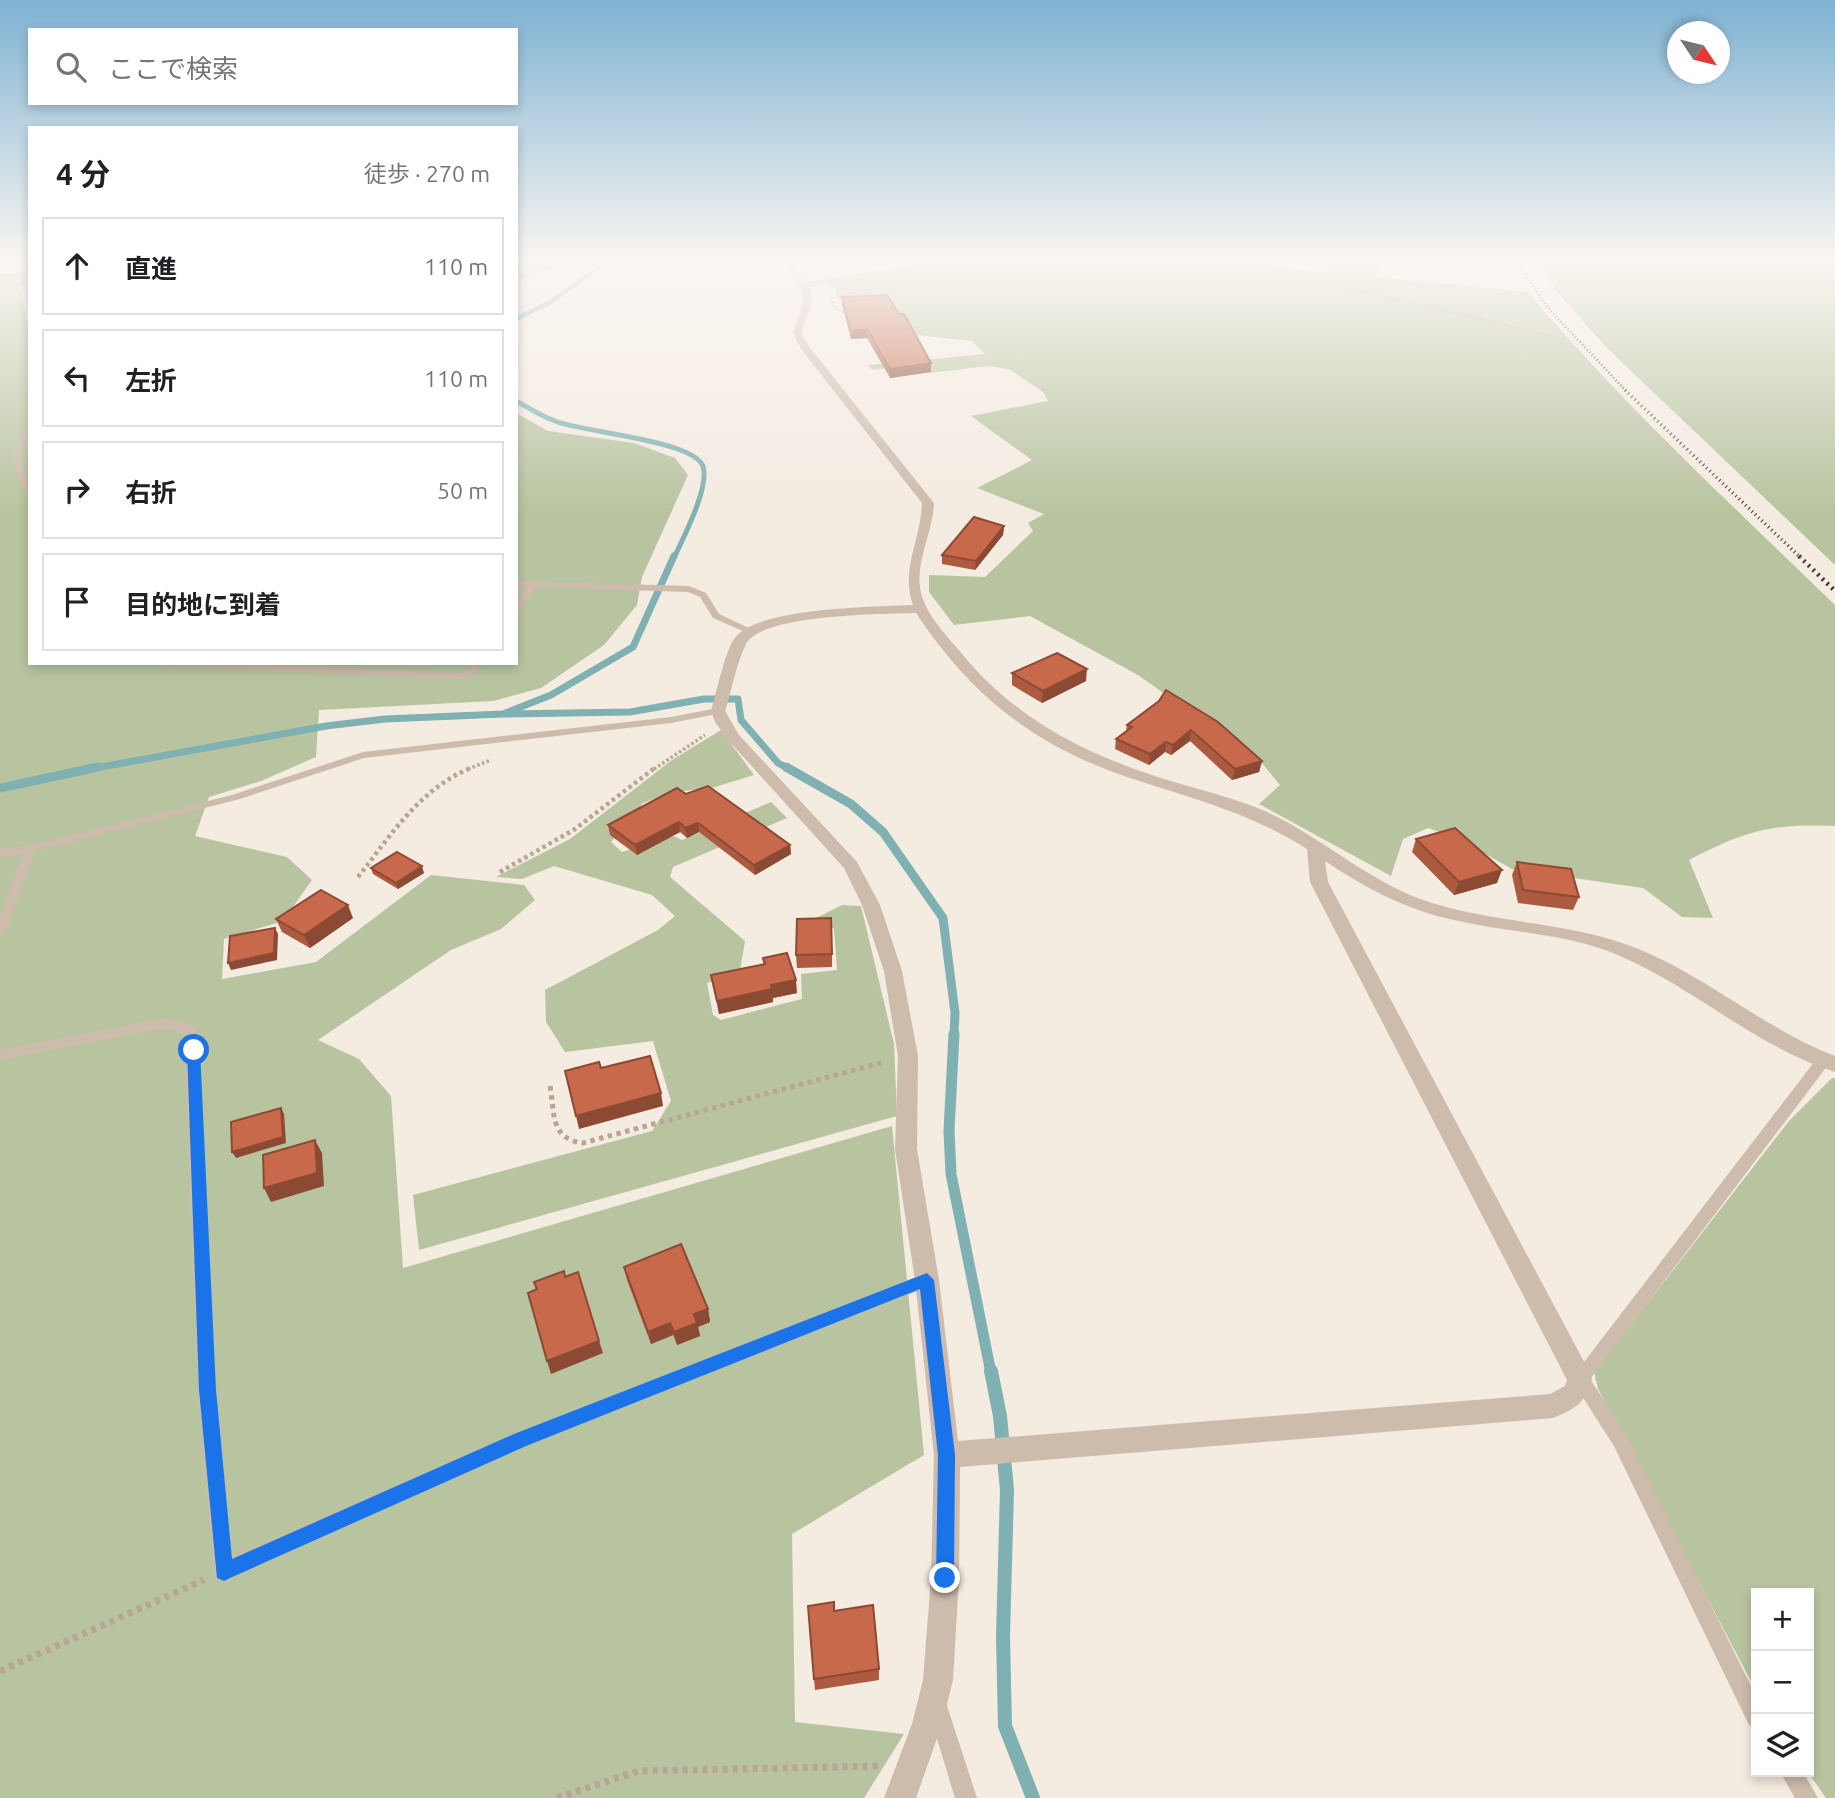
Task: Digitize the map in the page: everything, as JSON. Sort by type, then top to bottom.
[{"type":"street","points":[[803,343],[928,503],[926,536],[912,567],[911,578],[921,609],[975,682],[1016,717],[1059,744],[1108,766],[1230,803],[1272,821],[1384,889],[1427,908],[1577,935],[1628,952],[1829,1063]]},
{"type":"street","points":[[900,1798],[934,1696],[945,1578],[947,1455],[927,1280],[906,1149],[908,1056],[892,971],[872,905],[851,866],[817,825],[777,788],[722,718],[740,640],[748,630],[772,623],[837,613],[921,609]]},
{"type":"street","points":[[947,1455],[1553,1406],[1575,1394],[1580,1379],[1319,882],[1315,849]]},
{"type":"lane","points":[[28,432],[17,447],[17,466],[28,486]]},
{"type":"lane","points":[[518,584],[698,590],[716,616],[748,630]]},
{"type":"lane","points":[[518,606],[533,584]]},
{"type":"lane","points":[[210,665],[463,676],[472,672],[477,665]]},
{"type":"lane","points":[[0,853],[30,849],[236,797],[363,755],[671,720],[722,718]]},
{"type":"lane","points":[[0,933],[30,849]]},
{"type":"lane","points":[[0,1055],[160,1024],[176,1024],[191,1032],[207,1390],[224,1572],[520,1440],[927,1280]]},
{"type":"lane","points":[[1754,1714],[1620,1440],[1580,1379],[1829,1063]]},
{"type":"lane","points":[[934,1696],[966,1798]]},
{"type":"lane","points":[[1794,1777],[1807,1798]]},
{"type":"path","points":[[500,872],[575,829],[722,718]]},
{"type":"path","points":[[358,877],[396,825],[433,788],[534,737]]},
{"type":"path","points":[[550,1086],[559,1134],[567,1141],[583,1143],[908,1056]]},
{"type":"path","points":[[0,1671],[224,1572]]},
{"type":"path","points":[[557,1798],[638,1771],[913,1765]]},
{"type":"green space","points":[[0,343],[28,343],[28,665],[518,665],[518,414],[548,431],[634,443],[675,458],[688,475],[642,577],[637,605],[604,645],[541,688],[493,701],[319,710],[316,757],[261,781],[209,797],[195,836],[287,857],[312,880],[283,921],[224,939],[222,979],[316,962],[431,875],[524,885],[535,900],[501,929],[451,950],[318,1040],[359,1059],[391,1096],[403,1268],[892,1126],[924,1455],[792,1534],[795,1722],[904,1734],[864,1798],[0,1798]]},
{"type":"green space","points":[[974,343],[1573,343],[1639,413],[1835,605],[1835,826],[1793,826],[1759,831],[1726,842],[1689,860],[1713,918],[1682,917],[1643,888],[1512,869],[1459,839],[1428,828],[1403,839],[1391,876],[1259,804],[1280,785],[1261,762],[1138,675],[1030,616],[954,625],[929,592],[929,575],[985,577],[1033,531],[1028,523],[1044,514],[977,488],[1032,460],[971,416],[1048,401],[1043,392],[1009,369],[988,366],[930,373],[908,366],[872,370],[868,365],[985,354]]},
{"type":"green space","points":[[1603,343],[1835,343],[1835,565]]},
{"type":"green space","points":[[721,730],[754,775],[712,788],[672,792],[643,803],[611,842],[622,852],[674,836],[682,840],[771,802],[787,818],[673,867],[670,877],[745,941],[740,971],[707,983],[713,1015],[721,1020],[802,999],[801,974],[837,970],[834,928],[808,927],[808,922],[842,905],[861,906],[894,1044],[897,1116],[419,1250],[413,1195],[652,1131],[671,1101],[653,1041],[565,1052],[546,1022],[545,990],[658,930],[675,916],[652,895],[554,866],[522,879],[496,877],[570,839],[672,760]]},
{"type":"green space","points":[[1835,1078],[1835,1798],[1826,1798],[1811,1777],[1814,1777],[1814,1588],[1751,1588],[1751,1681],[1598,1389],[1594,1372],[1789,1121]]},
{"type":"building","points":[[875,343],[920,343],[931,363],[890,369]]},
{"type":"building","points":[[974,517],[1004,526],[976,561],[942,555]]},
{"type":"building","points":[[1057,653],[1087,669],[1043,691],[1012,673]]},
{"type":"building","points":[[1166,690],[1218,722],[1262,761],[1235,769],[1191,730],[1173,745],[1166,742],[1150,754],[1116,739],[1132,727],[1127,725],[1159,701]]},
{"type":"building","points":[[708,786],[790,845],[754,865],[698,823],[685,828],[679,822],[635,845],[608,825],[677,788],[686,794]]},
{"type":"building","points":[[1455,828],[1502,870],[1459,882],[1416,839]]},
{"type":"building","points":[[397,852],[422,866],[396,883],[371,868]]},
{"type":"building","points":[[1517,862],[1571,869],[1579,897],[1523,890]]},
{"type":"building","points":[[321,890],[348,905],[304,935],[276,919]]},
{"type":"building","points":[[831,918],[832,954],[796,955],[797,919]]},
{"type":"building","points":[[275,928],[274,953],[228,963],[230,936]]},
{"type":"building","points":[[787,953],[796,980],[771,985],[772,989],[717,1001],[711,975],[765,964],[763,958]]},
{"type":"building","points":[[650,1056],[661,1093],[576,1116],[565,1071],[599,1062],[601,1068]]},
{"type":"building","points":[[281,1108],[283,1137],[232,1152],[231,1122]]},
{"type":"building","points":[[315,1140],[317,1173],[264,1188],[263,1155]]},
{"type":"building","points":[[681,1244],[708,1309],[694,1314],[697,1323],[674,1332],[670,1323],[648,1332],[624,1267]]},
{"type":"building","points":[[564,1271],[565,1277],[578,1272],[599,1341],[547,1361],[528,1293],[537,1289],[534,1282]]},
{"type":"building","points":[[834,1602],[834,1611],[873,1605],[879,1669],[814,1679],[808,1606]]},
{"type":"waterway","points":[[518,402],[555,421],[659,443],[695,457],[703,466],[703,486],[674,558]]},
{"type":"waterway","points":[[503,714],[551,695],[633,647],[674,556]]},
{"type":"waterway","points":[[503,714],[630,712],[704,699],[738,699],[741,720],[778,763],[789,769]]},
{"type":"waterway","points":[[90,769],[326,726],[385,719],[503,714]]},
{"type":"waterway","points":[[0,788],[98,767]]},
{"type":"waterway","points":[[786,767],[851,804],[883,832],[943,918],[955,1013],[954,1036]]},
{"type":"waterway","points":[[954,1034],[949,1131],[951,1174],[991,1373]]},
{"type":"waterway","points":[[991,1371],[1000,1416],[1007,1490],[1003,1636],[1005,1726],[1033,1798]]},
{"type":"railway","points":[[1581,343],[1626,391]]},
{"type":"railway","points":[[1626,391],[1801,558]]},
{"type":"railway","points":[[1799,556],[1835,591]]},
{"type":"route","points":[[194,1050],[207,1390],[224,1572],[520,1440],[927,1280],[947,1455],[945,1578]]}]
